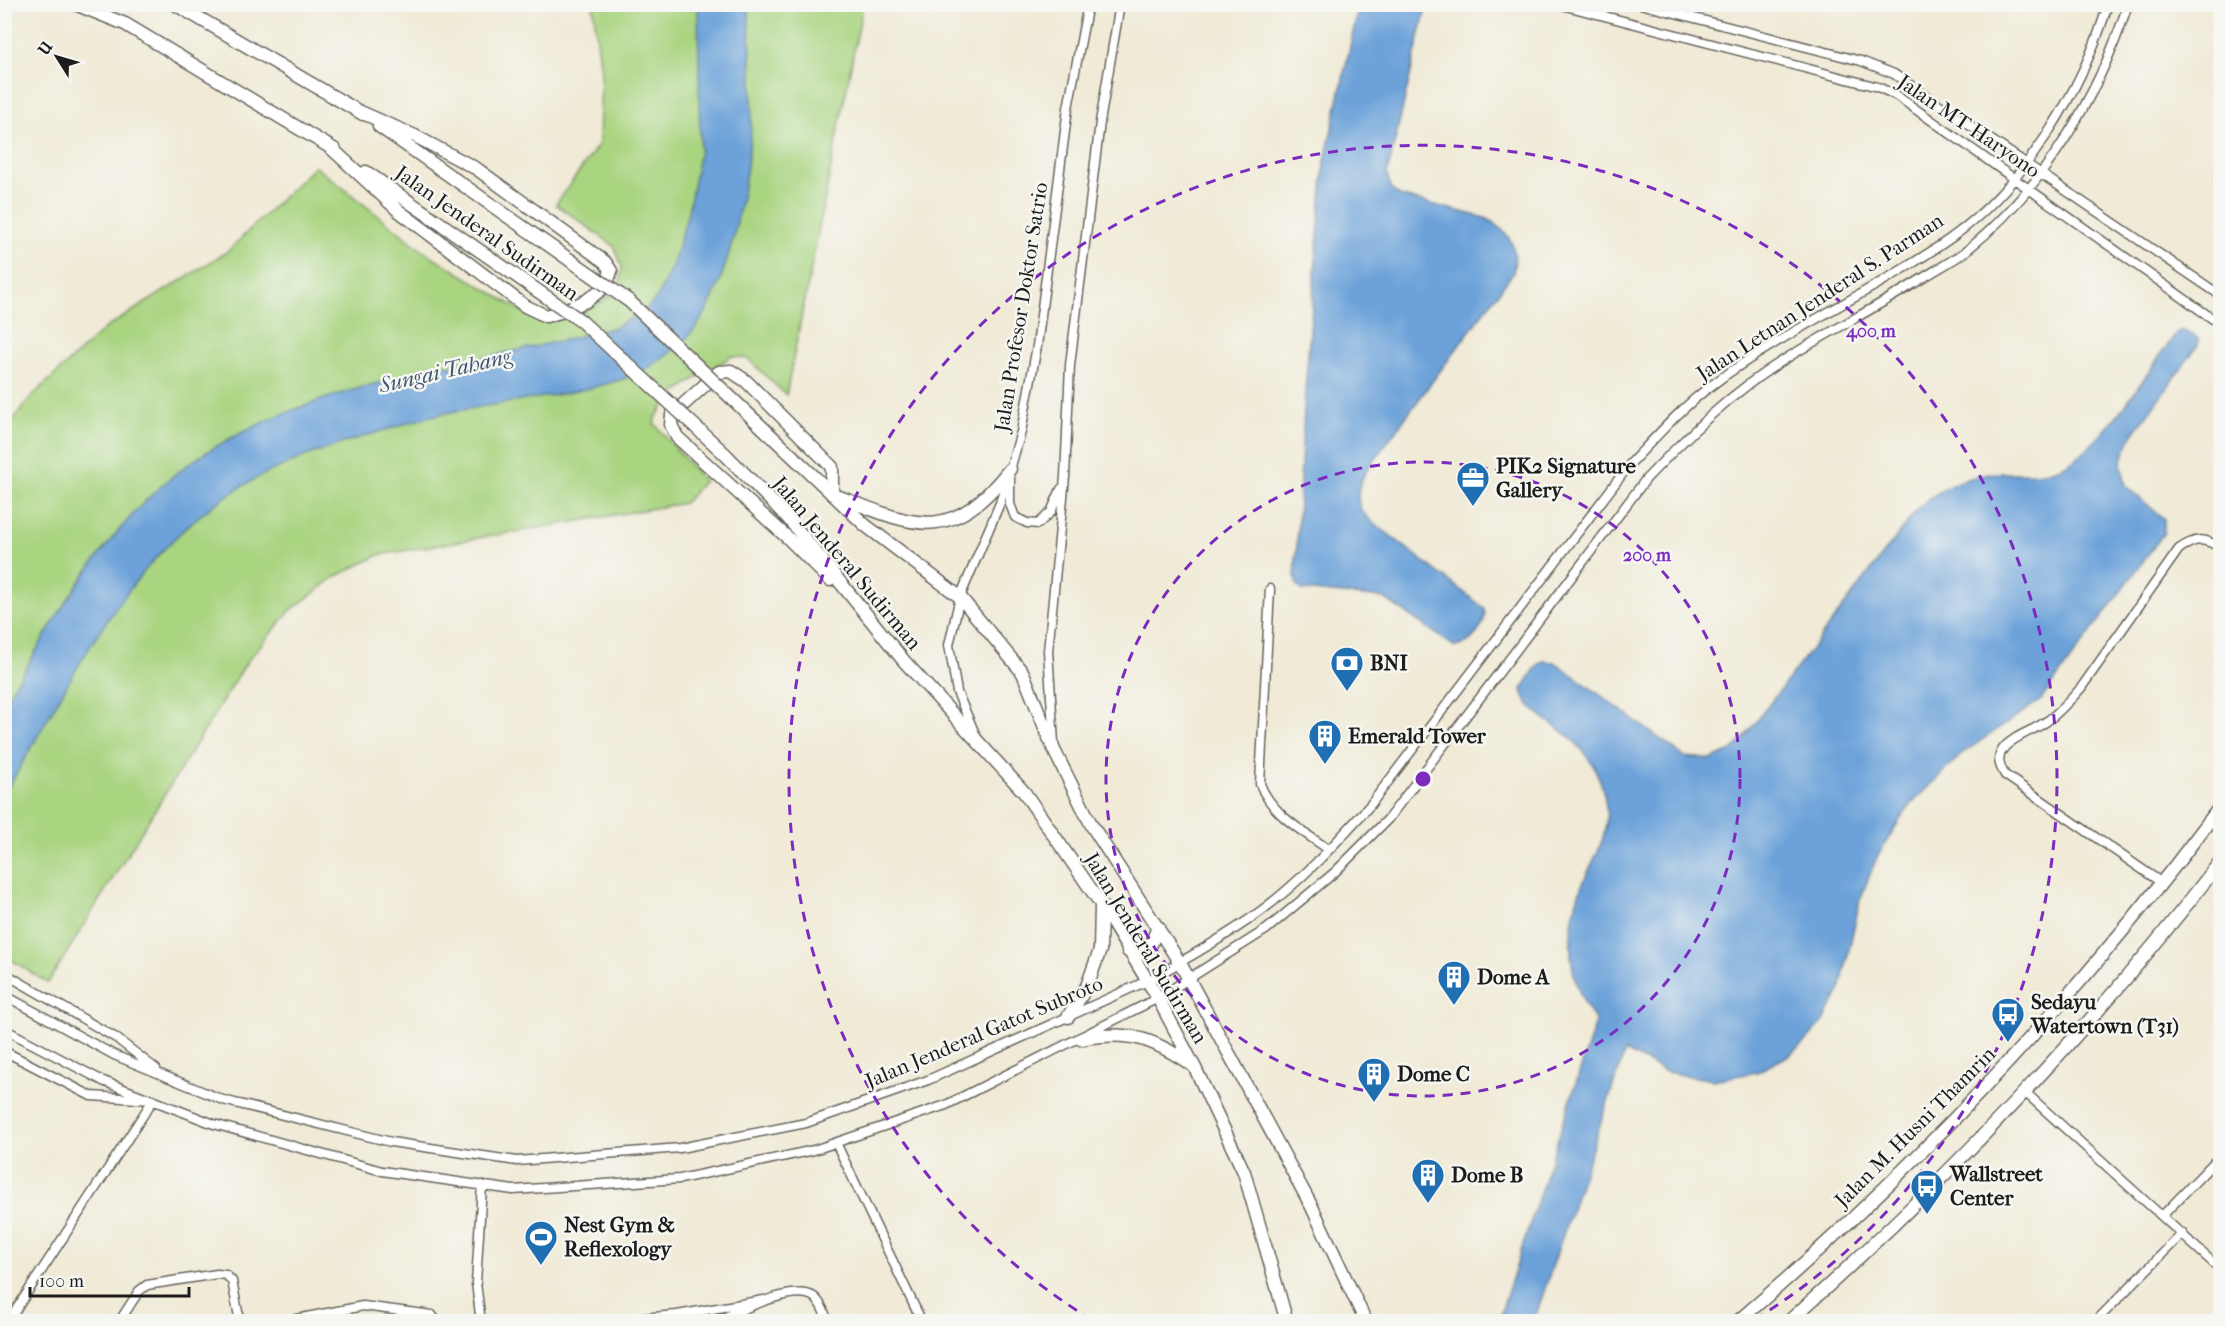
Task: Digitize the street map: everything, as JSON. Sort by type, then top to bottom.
[{"type":"street","name":"Jalan Jenderal Sudirman","points":[[75,4],[125,24],[329,146],[581,321],[725,454],[789,518],[877,628],[1024,792],[1101,904],[1158,998],[1196,1068],[1244,1172],[1287,1322]]},
{"type":"street","name":"Jalan Jenderal Sudirman","points":[[175,4],[356,110],[629,301],[865,525],[960,597],[1023,673],[1054,750],[1092,826],[1180,963],[1312,1207],[1366,1322]]},
{"type":"street","name":"Jalan Profesor Doktor Satrio","points":[[980,745],[957,692],[949,645],[960,597],[1000,502],[1021,432],[1037,346],[1068,108],[1088,4]]},
{"type":"street","points":[[1054,750],[1048,651],[1065,477],[1070,365],[1100,122],[1120,4]]},
{"type":"street","name":"Jalan MT Haryono","points":[[1558,4],[1878,87],[1897,96],[2027,189],[2219,319]]},
{"type":"street","name":"Jalan MT Haryono","points":[[1640,4],[1861,61],[1894,74],[2220,295]]},
{"type":"street","name":"Jalan Letnan Jenderal S. Parman","points":[[1147,981],[1180,963],[1255,915],[1329,850],[1371,804],[1630,464],[1667,424],[1711,386],[1776,343],[1952,237],[1997,196],[2041,142],[2077,85],[2100,31],[2108,4]]},
{"type":"street","name":"Jalan Letnan Jenderal S. Parman","points":[[1188,980],[1267,929],[1335,872],[1388,819],[1646,479],[1683,440],[1726,401],[1785,359],[1884,303],[1965,252],[2011,210],[2040,172],[2092,94],[2116,41],[2128,4]]},
{"type":"street","points":[[329,146],[399,211],[525,306],[546,316],[586,301],[606,286],[610,271],[605,262],[477,169],[415,136],[356,110]]},
{"type":"street","points":[[877,628],[789,539],[677,437],[671,425],[672,415],[719,372],[731,370],[746,381],[832,467],[832,494],[904,521],[927,524],[950,522],[990,495],[1010,469]]},
{"type":"street","points":[[1010,469],[1010,504],[1015,517],[1027,524],[1038,524],[1051,512],[1065,477]]},
{"type":"street","points":[[2162,883],[2005,775],[1999,766],[1999,756],[2003,747],[2046,722],[2063,709],[2081,688],[2179,549],[2192,540],[2209,540],[2220,548]]},
{"type":"street","points":[[1270,589],[1260,784],[1265,798],[1276,811],[1329,850]]},
{"type":"street","name":"Jalan M. Husni Thamrin","points":[[1737,1322],[1843,1227],[1972,1100],[2088,974],[2220,807]]},
{"type":"street","points":[[1788,1322],[1901,1219],[2026,1093],[2124,983],[2220,862]]},
{"type":"street","points":[[1068,1017],[1087,986],[1100,950],[1101,904]]},
{"type":"street","points":[[1128,951],[1139,954],[1149,949],[1158,927]]},
{"type":"street","points":[[4,973],[63,1010],[116,1038],[167,1077]]},
{"type":"street","name":"Jalan Jenderal Gatot Subroto","points":[[4,1029],[103,1080],[214,1125],[382,1171],[513,1190],[680,1179],[814,1150],[946,1105],[1081,1039],[1188,980]]},
{"type":"street","name":"Jalan Jenderal Gatot Subroto","points":[[4,995],[114,1054],[223,1100],[391,1142],[517,1161],[680,1149],[806,1123],[928,1080],[1147,981]]},
{"type":"street","points":[[1081,1039],[1109,1034],[1141,1037],[1170,1050],[1196,1068]]},
{"type":"street","points":[[4,1051],[91,1096],[153,1100],[8,1322]]},
{"type":"street","points":[[2026,1093],[2183,1233],[2220,1269]]},
{"type":"street","points":[[836,1143],[922,1322]]},
{"type":"street","points":[[2163,1215],[2220,1156]]},
{"type":"street","points":[[481,1322],[476,1283],[482,1185]]},
{"type":"street","points":[[2095,1322],[2183,1233]]},
{"type":"street","points":[[119,1322],[139,1291],[147,1285],[216,1274],[226,1275],[232,1281],[240,1322]]},
{"type":"street","points":[[596,1322],[642,1320],[803,1294],[814,1296],[828,1322]]},
{"type":"street","points":[[714,1322],[764,1300]]},
{"type":"street","points":[[281,1322],[363,1306],[435,1318]]},
{"type":"green space","points":[[593,5],[863,5],[786,395],[748,359],[732,356],[698,376],[667,402],[654,423],[704,481],[684,503],[379,555],[335,577],[290,611],[248,660],[48,983],[5,956],[4,432],[31,397],[104,329],[228,251],[315,166],[423,251],[535,319],[569,317],[619,290],[622,267],[614,246],[556,204],[599,144],[601,74]]},
{"type":"water","name":"Sungai Tahang","points":[[698,5],[749,5],[752,108],[742,196],[726,262],[715,293],[702,319],[686,339],[652,365],[623,379],[567,393],[428,417],[306,456],[239,488],[199,516],[164,549],[132,586],[78,667],[5,793],[3,719],[7,698],[61,610],[115,535],[161,486],[207,451],[260,424],[318,401],[378,383],[616,327],[647,309],[658,296],[673,264],[688,213],[700,150]]},
{"type":"water","points":[[1359,5],[1425,5],[1426,8],[1387,175],[1392,190],[1400,196],[1485,218],[1506,234],[1515,255],[1513,273],[1368,468],[1361,481],[1358,494],[1360,507],[1369,519],[1484,608],[1484,621],[1477,633],[1467,642],[1455,647],[1384,598],[1302,590],[1297,585],[1295,577],[1305,390],[1324,165]]},
{"type":"water","points":[[2185,330],[2198,339],[2198,345],[2129,440],[2121,463],[2126,486],[2164,519],[2164,533],[2041,700],[1963,753],[1914,801],[1901,818],[1877,857],[1860,900],[1840,991],[1824,1021],[1802,1045],[1788,1056],[1757,1072],[1713,1080],[1666,1072],[1625,1051],[1534,1321],[1498,1321],[1595,1025],[1595,1019],[1578,989],[1571,956],[1571,938],[1572,921],[1581,888],[1603,839],[1607,818],[1605,797],[1600,780],[1587,756],[1568,736],[1536,712],[1524,697],[1522,689],[1537,666],[1543,661],[1555,662],[1685,757],[1711,759],[1732,751],[1919,507],[1957,482],[1990,474],[2047,471],[2061,467],[2076,458],[2108,427],[2177,332]]},
{"type":"place","name":"PIK2 Signature Gallery","points":[[1473,507]]},
{"type":"place","name":"BNI","points":[[1347,692]]},
{"type":"place","name":"Emerald Tower","points":[[1325,765]]},
{"type":"place","name":"Dome A","points":[[1454,1006]]},
{"type":"place","name":"Sedayu Watertown (T31)","points":[[2008,1043]]},
{"type":"place","name":"Dome C","points":[[1374,1103]]},
{"type":"place","name":"Dome B","points":[[1428,1204]]},
{"type":"place","name":"Wallstreet Center","points":[[1927,1215]]},
{"type":"place","name":"Nest Gym & Reflexology","points":[[541,1266]]}]
